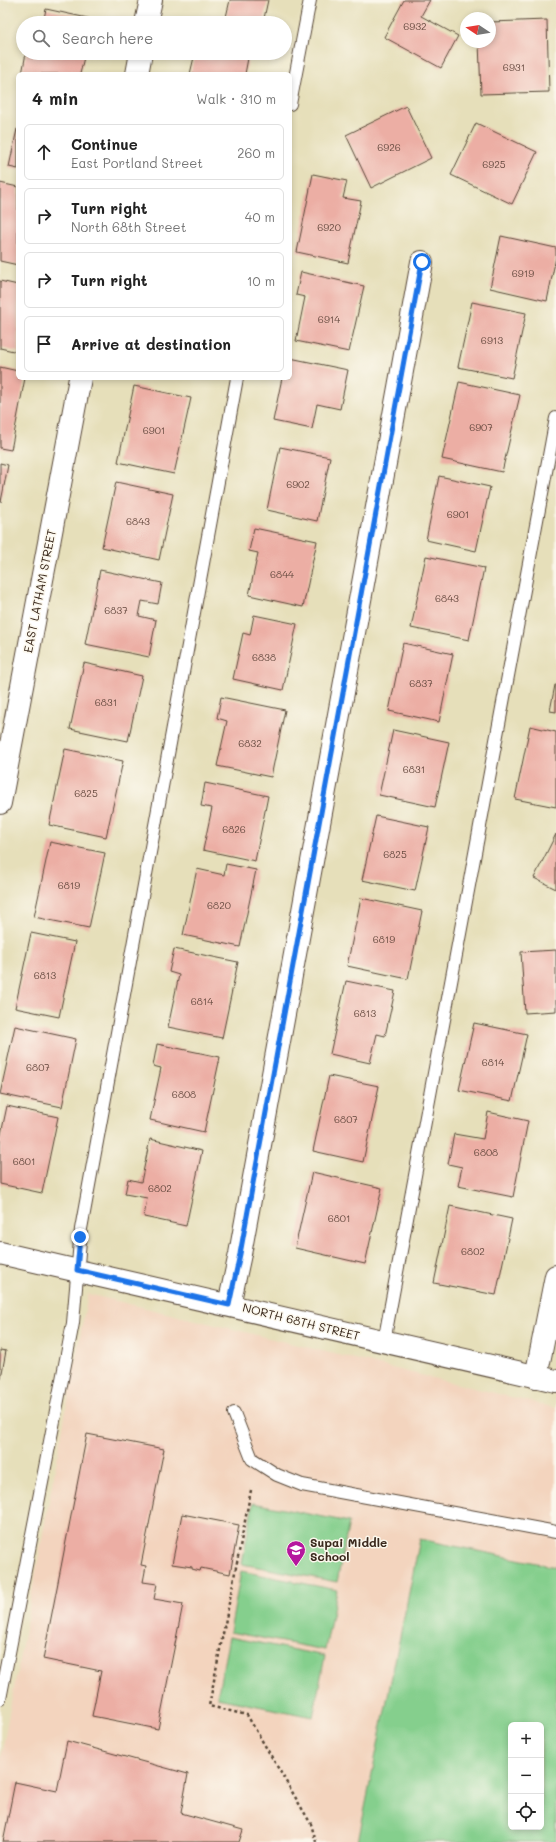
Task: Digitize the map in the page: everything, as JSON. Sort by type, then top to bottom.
[{"type":"street","points":[[148,16],[151,0]]},
{"type":"street","points":[[137,72],[140,60]]},
{"type":"street","points":[[229,1305],[243,1238],[422,262]]},
{"type":"street","name":"EAST LATHAM STREET","points":[[0,803],[80,380]]},
{"type":"street","name":"NORTH 68TH STREET","points":[[0,1252],[546,1379]]},
{"type":"street","points":[[546,1379],[556,1276]]},
{"type":"lane","points":[[292,94],[310,0]]},
{"type":"lane","points":[[0,1699],[73,1323],[77,1270],[84,1213],[238,380]]},
{"type":"lane","points":[[384,1342],[556,418]]},
{"type":"lane","points":[[234,1413],[252,1459],[277,1475],[302,1485],[556,1532]]},
{"type":"path","points":[[251,1490],[209,1706],[246,1715],[311,1824],[316,1842]]},
{"type":"shaded area","name":"Supai Middle School","points":[[88,1294],[556,1408],[556,1842],[0,1842],[0,1762]]},
{"type":"green space","points":[[253,1503],[349,1522],[337,1582],[242,1564]]},
{"type":"green space","points":[[420,1539],[556,1567],[556,1842],[358,1842]]},
{"type":"green space","points":[[241,1571],[337,1590],[325,1650],[230,1632]]},
{"type":"green space","points":[[229,1637],[325,1656],[313,1717],[217,1698]]},
{"type":"building","points":[[230,0],[268,0],[265,16],[226,16]]},
{"type":"building","points":[[404,0],[430,0],[421,16],[458,36],[441,68],[384,37]]},
{"type":"building","points":[[46,9],[78,16],[44,16]]},
{"type":"building","points":[[547,20],[549,92],[481,94],[479,48],[496,48],[496,22]]},
{"type":"building","points":[[25,60],[83,60],[80,72],[22,72]]},
{"type":"building","points":[[193,60],[248,60],[245,72],[190,72]]},
{"type":"building","points":[[406,106],[431,158],[371,188],[346,135]]},
{"type":"building","points":[[476,123],[537,152],[512,204],[451,175]]},
{"type":"building","points":[[16,134],[16,169],[9,167]]},
{"type":"building","points":[[313,174],[347,181],[343,198],[361,201],[348,263],[297,252]]},
{"type":"building","points":[[0,183],[16,187],[16,265],[0,261]]},
{"type":"building","points":[[501,236],[556,248],[556,257],[547,301],[490,288]]},
{"type":"building","points":[[301,272],[364,286],[349,352],[296,341],[305,297],[296,295]]},
{"type":"building","points":[[0,281],[16,285],[16,352],[0,348]]},
{"type":"building","points":[[472,302],[526,313],[512,378],[458,367]]},
{"type":"building","points":[[292,358],[348,370],[340,409],[317,404],[312,429],[273,421],[282,380],[292,380]]},
{"type":"building","points":[[0,367],[16,371],[16,380],[25,380],[11,450],[0,448]]},
{"type":"building","points":[[459,382],[520,395],[502,472],[442,459]]},
{"type":"building","points":[[134,386],[191,398],[174,474],[118,462]]},
{"type":"building","points":[[280,447],[330,457],[317,521],[267,510]]},
{"type":"building","points":[[0,463],[8,465],[1,502],[0,501]]},
{"type":"building","points":[[439,476],[490,487],[476,551],[426,540]]},
{"type":"building","points":[[116,482],[173,494],[159,560],[102,547]]},
{"type":"building","points":[[254,528],[317,541],[303,607],[249,595],[258,553],[249,551]]},
{"type":"building","points":[[426,556],[484,568],[469,640],[411,628]]},
{"type":"building","points":[[100,570],[162,583],[158,604],[142,601],[139,616],[156,620],[149,657],[85,644]]},
{"type":"building","points":[[254,615],[297,624],[283,690],[233,679],[243,633],[250,635]]},
{"type":"building","points":[[403,643],[453,654],[439,722],[389,711]]},
{"type":"building","points":[[84,663],[142,676],[128,741],[70,729]]},
{"type":"building","points":[[556,685],[556,712],[550,711]]},
{"type":"building","points":[[221,697],[285,710],[271,777],[217,766],[227,721],[217,718]]},
{"type":"building","points":[[530,726],[556,732],[556,807],[515,799]]},
{"type":"building","points":[[393,730],[449,742],[435,807],[379,795]]},
{"type":"building","points":[[65,749],[123,761],[106,837],[49,825]]},
{"type":"building","points":[[205,783],[268,796],[255,861],[203,850],[212,808],[201,806]]},
{"type":"building","points":[[376,816],[429,827],[415,891],[362,880]]},
{"type":"building","points":[[556,834],[556,889],[534,878]]},
{"type":"building","points":[[50,842],[105,853],[89,928],[34,917]]},
{"type":"building","points":[[226,864],[256,870],[240,947],[183,935],[197,869],[224,875]]},
{"type":"building","points":[[361,898],[422,911],[408,979],[347,966]]},
{"type":"building","points":[[31,933],[75,942],[59,1017],[15,1008]]},
{"type":"building","points":[[174,949],[238,962],[222,1038],[168,1027],[179,975],[169,972]]},
{"type":"building","points":[[556,950],[556,1011],[525,1013],[521,952]]},
{"type":"building","points":[[346,981],[395,991],[385,1036],[377,1034],[370,1063],[330,1054]]},
{"type":"building","points":[[474,1023],[527,1034],[512,1101],[459,1090]]},
{"type":"building","points":[[15,1026],[76,1039],[62,1107],[0,1094]]},
{"type":"building","points":[[157,1044],[220,1057],[204,1132],[150,1120],[161,1068],[153,1066]]},
{"type":"building","points":[[329,1076],[379,1086],[363,1162],[313,1151]]},
{"type":"building","points":[[7,1106],[58,1117],[42,1193],[0,1184],[0,1139]]},
{"type":"building","points":[[488,1112],[528,1121],[513,1197],[458,1186],[462,1167],[448,1164],[454,1134],[483,1139]]},
{"type":"building","points":[[150,1139],[202,1151],[186,1226],[144,1217],[147,1198],[125,1194],[128,1179],[141,1182]]},
{"type":"building","points":[[312,1172],[382,1188],[365,1264],[295,1248]]},
{"type":"building","points":[[450,1206],[512,1219],[496,1295],[434,1283]]},
{"type":"building","points":[[0,1350],[6,1351],[1,1378],[0,1378]]},
{"type":"building","points":[[87,1434],[164,1449],[141,1565],[146,1566],[143,1582],[157,1584],[154,1599],[183,1604],[158,1729],[92,1716],[101,1671],[43,1659]]},
{"type":"building","points":[[182,1514],[239,1525],[230,1574],[201,1568],[200,1571],[192,1569],[192,1567],[172,1564]]},
{"type":"building","points":[[67,1741],[188,1774],[181,1813],[243,1830],[239,1842],[3,1842],[15,1782],[57,1791]]},
{"type":"place","name":"Supai Middle School","points":[[296,1567]]},
{"type":"route","points":[[80,1237],[77,1270],[229,1305],[240,1254],[422,262]]}]
